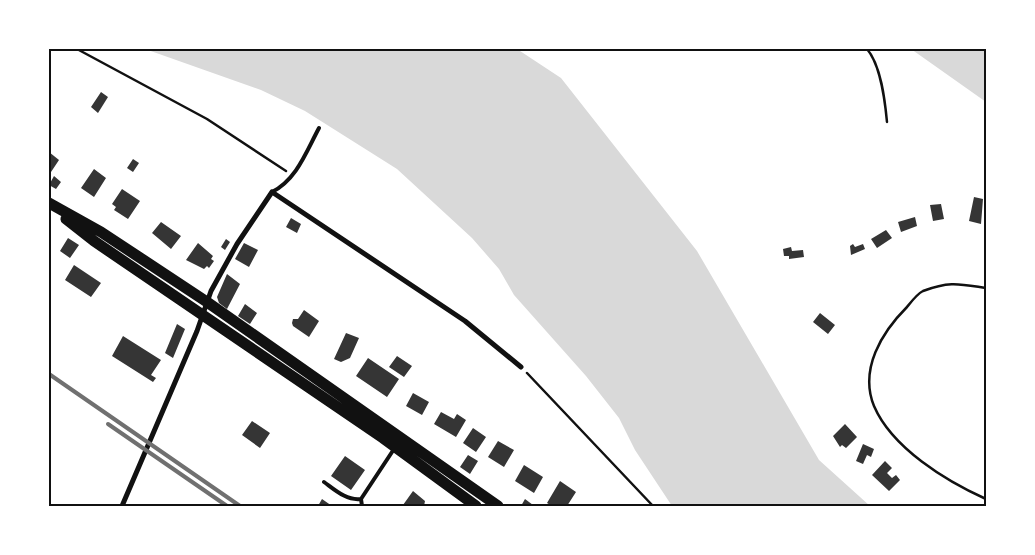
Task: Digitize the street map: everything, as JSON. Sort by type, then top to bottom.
[{"type":"main road","points":[[49,204],[101,232],[207,302],[498,506]]},
{"type":"main road","points":[[49,204],[94,241],[395,447],[476,506]]},
{"type":"street","points":[[122,506],[207,302],[237,244],[272,192],[465,321],[521,367]]},
{"type":"lane","points":[[272,192],[284,185],[294,174],[319,128]]},
{"type":"lane","points":[[362,506],[361,499],[395,447]]},
{"type":"lane","points":[[324,482],[347,498],[361,499]]},
{"type":"path","points":[[77,49],[208,119],[287,171],[272,192]]},
{"type":"path","points":[[867,49],[871,53],[882,87],[887,122]]},
{"type":"path","points":[[986,288],[952,282],[921,292],[898,316],[877,345],[869,374],[874,405],[897,439],[944,479],[986,499]]},
{"type":"path","points":[[521,367],[653,506]]},
{"type":"shaded area","points":[[145,49],[517,49],[561,78],[697,251],[819,460],[870,506],[672,506],[635,450],[619,418],[586,376],[514,295],[499,269],[472,238],[397,169],[305,111],[261,90]]},
{"type":"shaded area","points":[[911,49],[986,49],[986,102]]},
{"type":"building","points":[[101,92],[108,97],[98,113],[91,107]]},
{"type":"building","points":[[49,152],[59,160],[49,175]]},
{"type":"building","points":[[133,159],[139,163],[133,172],[127,168]]},
{"type":"building","points":[[94,169],[106,178],[94,197],[81,188]]},
{"type":"building","points":[[54,176],[61,182],[56,189],[49,185]]},
{"type":"building","points":[[122,189],[140,201],[128,219],[114,210],[116,207],[112,204]]},
{"type":"building","points":[[974,197],[983,199],[981,224],[969,221]]},
{"type":"building","points":[[941,204],[944,219],[933,221],[930,205]]},
{"type":"building","points":[[915,217],[917,226],[901,232],[898,222]]},
{"type":"building","points":[[291,218],[301,224],[297,233],[286,227]]},
{"type":"building","points":[[161,222],[181,236],[171,249],[152,233]]},
{"type":"building","points":[[886,230],[892,238],[877,248],[871,239]]},
{"type":"building","points":[[68,238],[79,245],[70,258],[60,251]]},
{"type":"building","points":[[226,239],[230,242],[225,250],[221,247]]},
{"type":"building","points":[[198,243],[213,256],[211,259],[214,261],[209,268],[207,266],[204,269],[186,260]]},
{"type":"building","points":[[244,243],[258,250],[249,267],[235,259]]},
{"type":"building","points":[[853,244],[855,247],[863,244],[865,249],[851,255],[850,246]]},
{"type":"building","points":[[791,247],[792,251],[803,250],[804,257],[789,259],[789,256],[784,256],[783,249]]},
{"type":"building","points":[[74,265],[101,283],[91,297],[65,280]]},
{"type":"building","points":[[227,274],[240,284],[227,309],[219,303],[217,297]]},
{"type":"building","points":[[245,304],[257,313],[250,324],[238,316]]},
{"type":"building","points":[[304,310],[319,321],[309,337],[293,326],[292,323],[293,319],[298,319]]},
{"type":"building","points":[[820,313],[835,325],[828,334],[813,322]]},
{"type":"building","points":[[177,324],[185,329],[173,358],[165,353]]},
{"type":"building","points":[[346,333],[359,338],[350,358],[341,362],[334,359]]},
{"type":"building","points":[[123,336],[161,360],[151,375],[156,378],[153,382],[112,356]]},
{"type":"building","points":[[397,356],[412,366],[404,377],[389,367]]},
{"type":"building","points":[[368,358],[399,379],[387,397],[356,376]]},
{"type":"building","points":[[413,393],[429,402],[422,415],[406,406]]},
{"type":"building","points":[[441,412],[454,419],[457,414],[466,420],[456,437],[434,424]]},
{"type":"building","points":[[252,421],[270,433],[260,448],[242,435]]},
{"type":"building","points":[[845,424],[857,437],[846,448],[842,445],[840,447],[833,436]]},
{"type":"building","points":[[473,428],[486,437],[476,452],[463,443]]},
{"type":"building","points":[[498,441],[514,450],[504,467],[488,457]]},
{"type":"building","points":[[863,444],[874,449],[871,457],[867,455],[863,464],[856,461]]},
{"type":"building","points":[[468,455],[478,461],[470,474],[460,467]]},
{"type":"building","points":[[345,456],[365,470],[351,490],[331,476]]},
{"type":"building","points":[[885,461],[892,468],[887,473],[892,478],[896,475],[900,480],[889,491],[872,475]]},
{"type":"building","points":[[524,465],[543,477],[534,493],[515,481]]},
{"type":"building","points":[[560,481],[576,492],[567,506],[552,506],[547,503]]},
{"type":"building","points":[[413,491],[425,501],[424,506],[403,505]]},
{"type":"building","points":[[322,499],[332,506],[318,506]]},
{"type":"building","points":[[525,499],[533,505],[521,506]]},
{"type":"railway","points":[[49,374],[240,506]]},
{"type":"railway","points":[[108,424],[227,506]]}]
